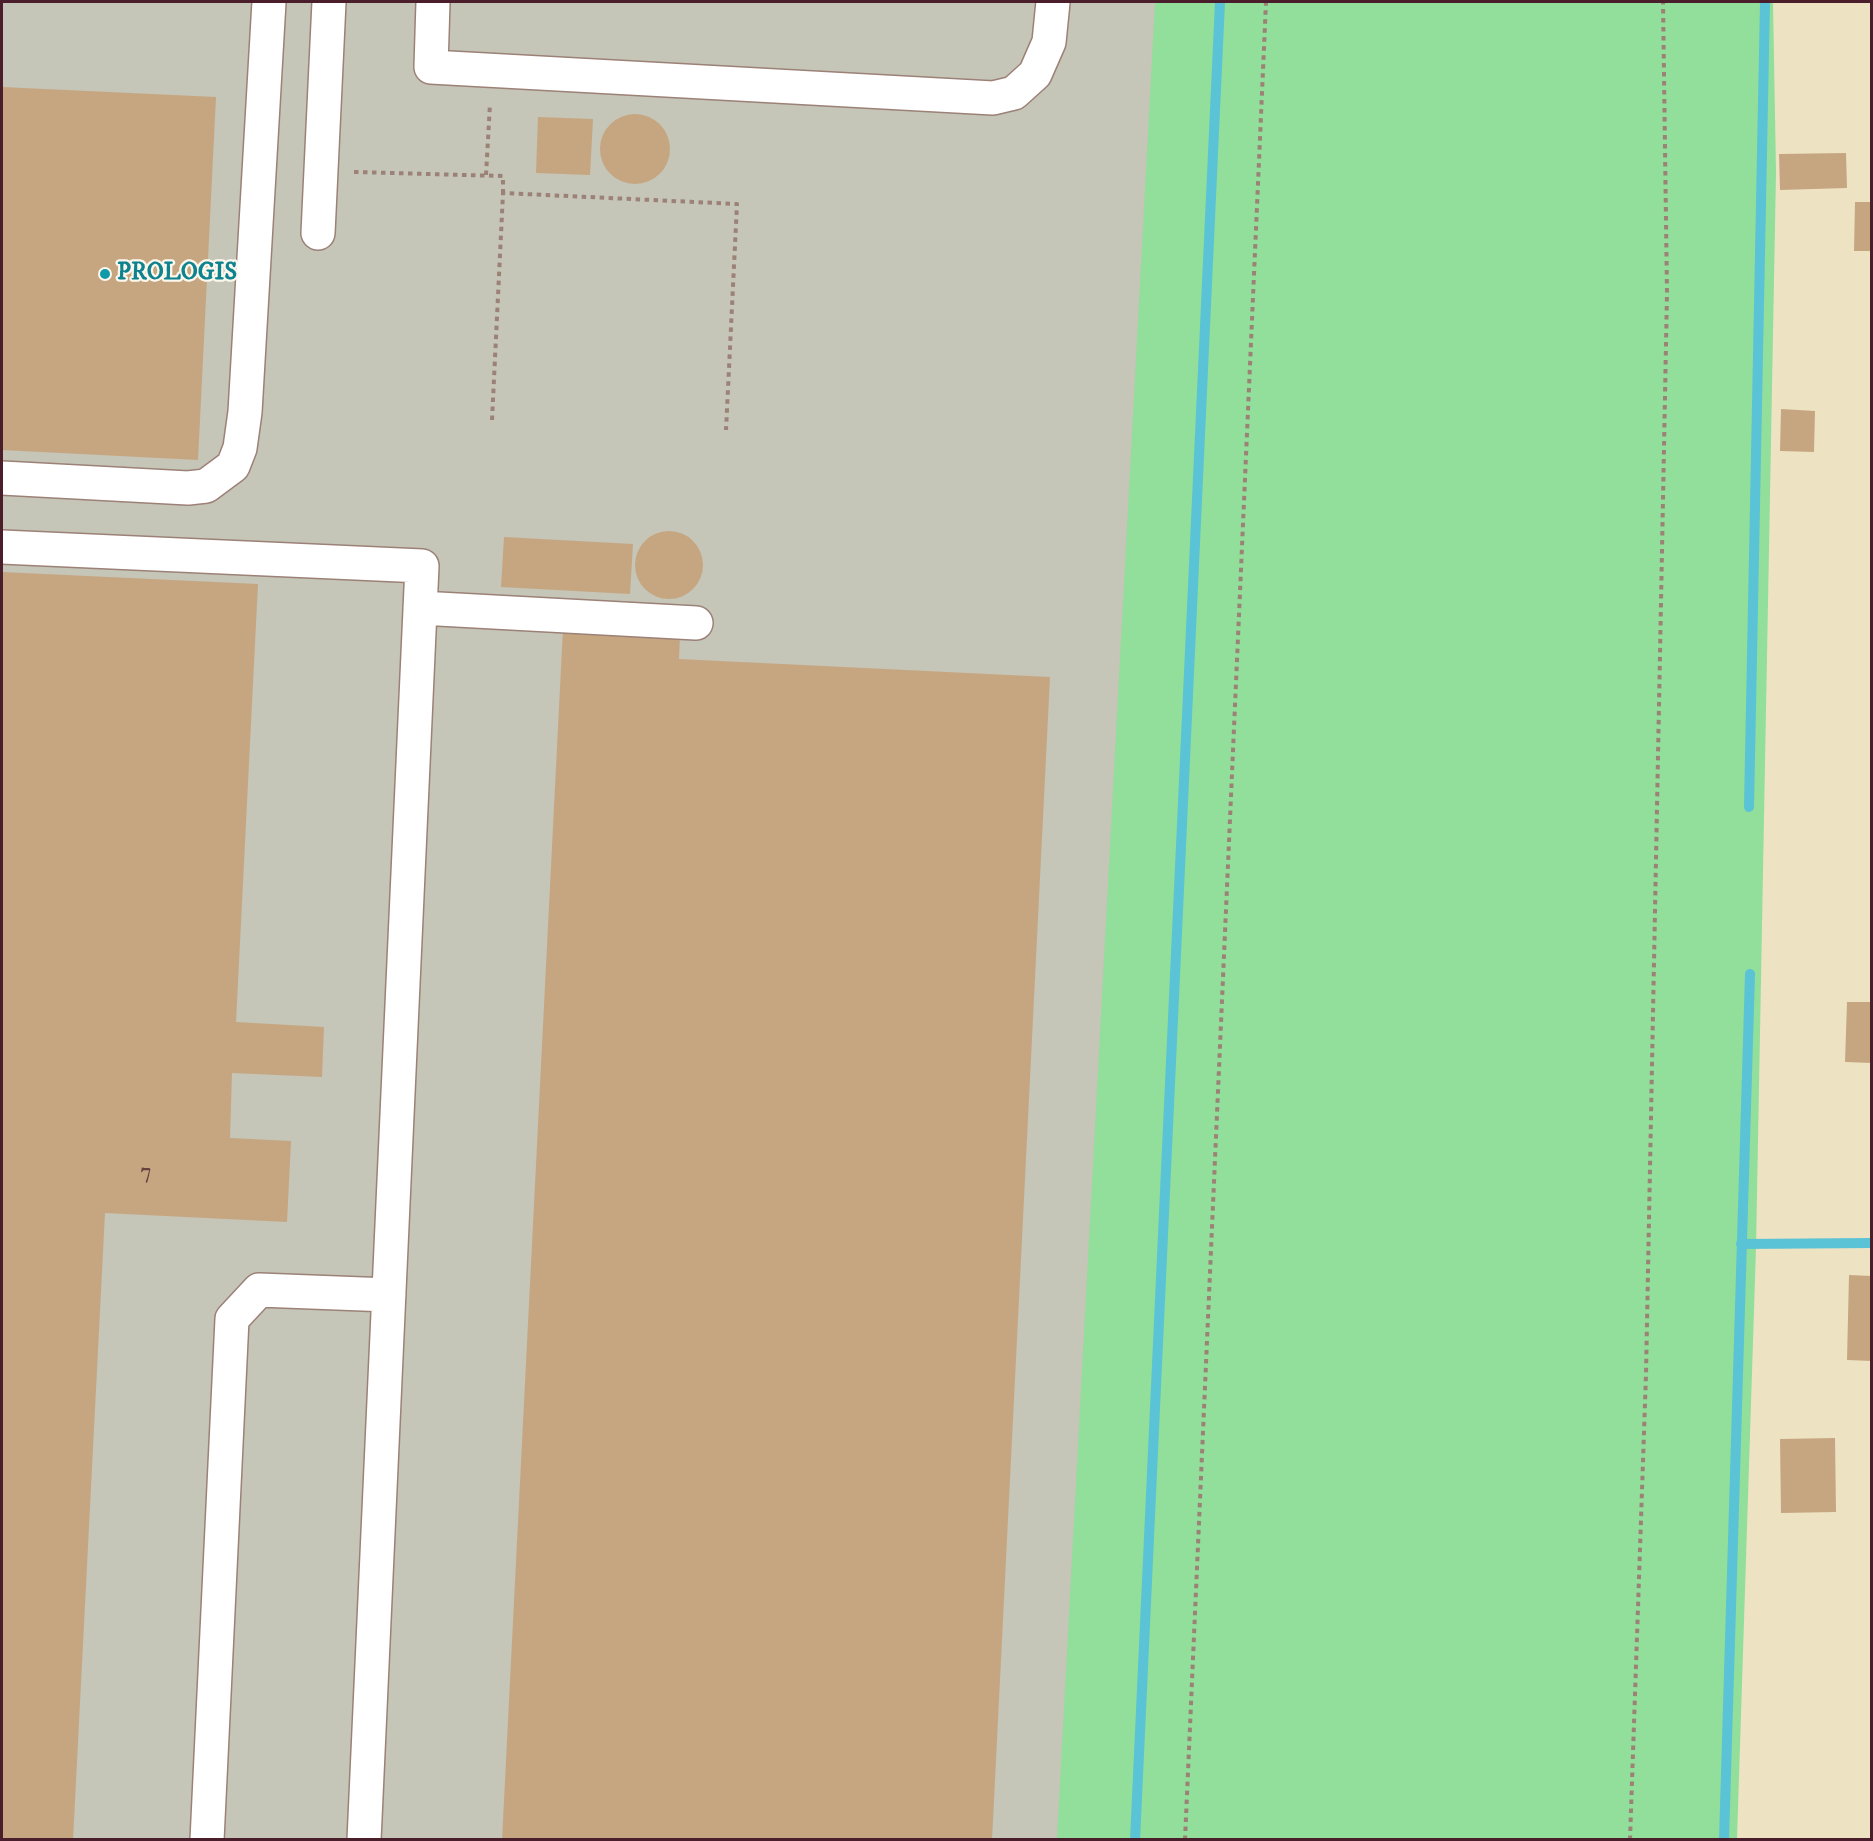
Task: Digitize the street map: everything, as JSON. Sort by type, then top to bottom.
[{"type":"lane","points":[[2,478],[188,488],[206,486],[233,466],[240,448],[245,412],[269,2]]},
{"type":"lane","points":[[318,233],[329,2]]},
{"type":"lane","points":[[433,2],[431,67],[993,98],[1014,93],[1035,74],[1049,42],[1053,2]]},
{"type":"lane","points":[[2,547],[422,566],[364,1839]]},
{"type":"lane","points":[[420,608],[696,623]]},
{"type":"lane","points":[[207,1839],[232,1318],[259,1290],[389,1295]]},
{"type":"path","points":[[1185,1839],[1266,2]]},
{"type":"path","points":[[1630,1839],[1646,1374],[1667,294],[1663,2]]},
{"type":"path","points":[[486,175],[491,70]]},
{"type":"path","points":[[321,171],[503,176],[492,420]]},
{"type":"path","points":[[503,193],[737,204],[726,430]]},
{"type":"shaded area","points":[[2,2],[1166,2],[1072,1839],[2,1840]]},
{"type":"green space","points":[[1155,2],[1773,2],[1776,172],[1756,1248],[1737,1839],[1057,1839]]},
{"type":"building","name":"PROLOGIS","points":[[2,87],[216,97],[198,460],[2,450]]},
{"type":"building","points":[[642,114],[655,120],[664,129],[668,135],[670,149],[668,163],[660,174],[649,182],[628,184],[610,174],[602,163],[600,142],[610,124],[621,116]]},
{"type":"building","points":[[538,117],[593,119],[590,175],[536,173]]},
{"type":"building","points":[[1846,153],[1847,188],[1780,190],[1779,154]]},
{"type":"building","points":[[1855,202],[1872,202],[1872,251],[1854,251]]},
{"type":"building","points":[[1781,409],[1815,411],[1814,452],[1780,451]]},
{"type":"building","points":[[669,531],[682,534],[693,541],[700,552],[703,565],[700,578],[693,589],[682,596],[669,599],[656,596],[645,589],[638,578],[635,565],[638,552],[645,541],[656,534]]},
{"type":"building","points":[[504,537],[633,544],[630,594],[501,587]]},
{"type":"building","points":[[2,572],[258,584],[236,1022],[324,1027],[322,1077],[232,1073],[230,1138],[291,1141],[287,1222],[105,1213],[73,1840],[2,1840]]},
{"type":"building","points":[[563,628],[680,634],[679,659],[1050,677],[992,1840],[502,1840]]},
{"type":"building","points":[[1847,1002],[1872,1002],[1872,1063],[1845,1062]]},
{"type":"building","points":[[1849,1275],[1872,1276],[1872,1361],[1847,1360]]},
{"type":"building","points":[[1835,1438],[1836,1512],[1781,1513],[1780,1439]]},
{"type":"waterway","points":[[1135,1840],[1220,2]]},
{"type":"waterway","points":[[1749,807],[1765,2]]},
{"type":"waterway","points":[[1724,1840],[1750,974]]},
{"type":"waterway","points":[[1741,1244],[1872,1243]]},
{"type":"place","name":"PROLOGIS","points":[[105,274]]}]
